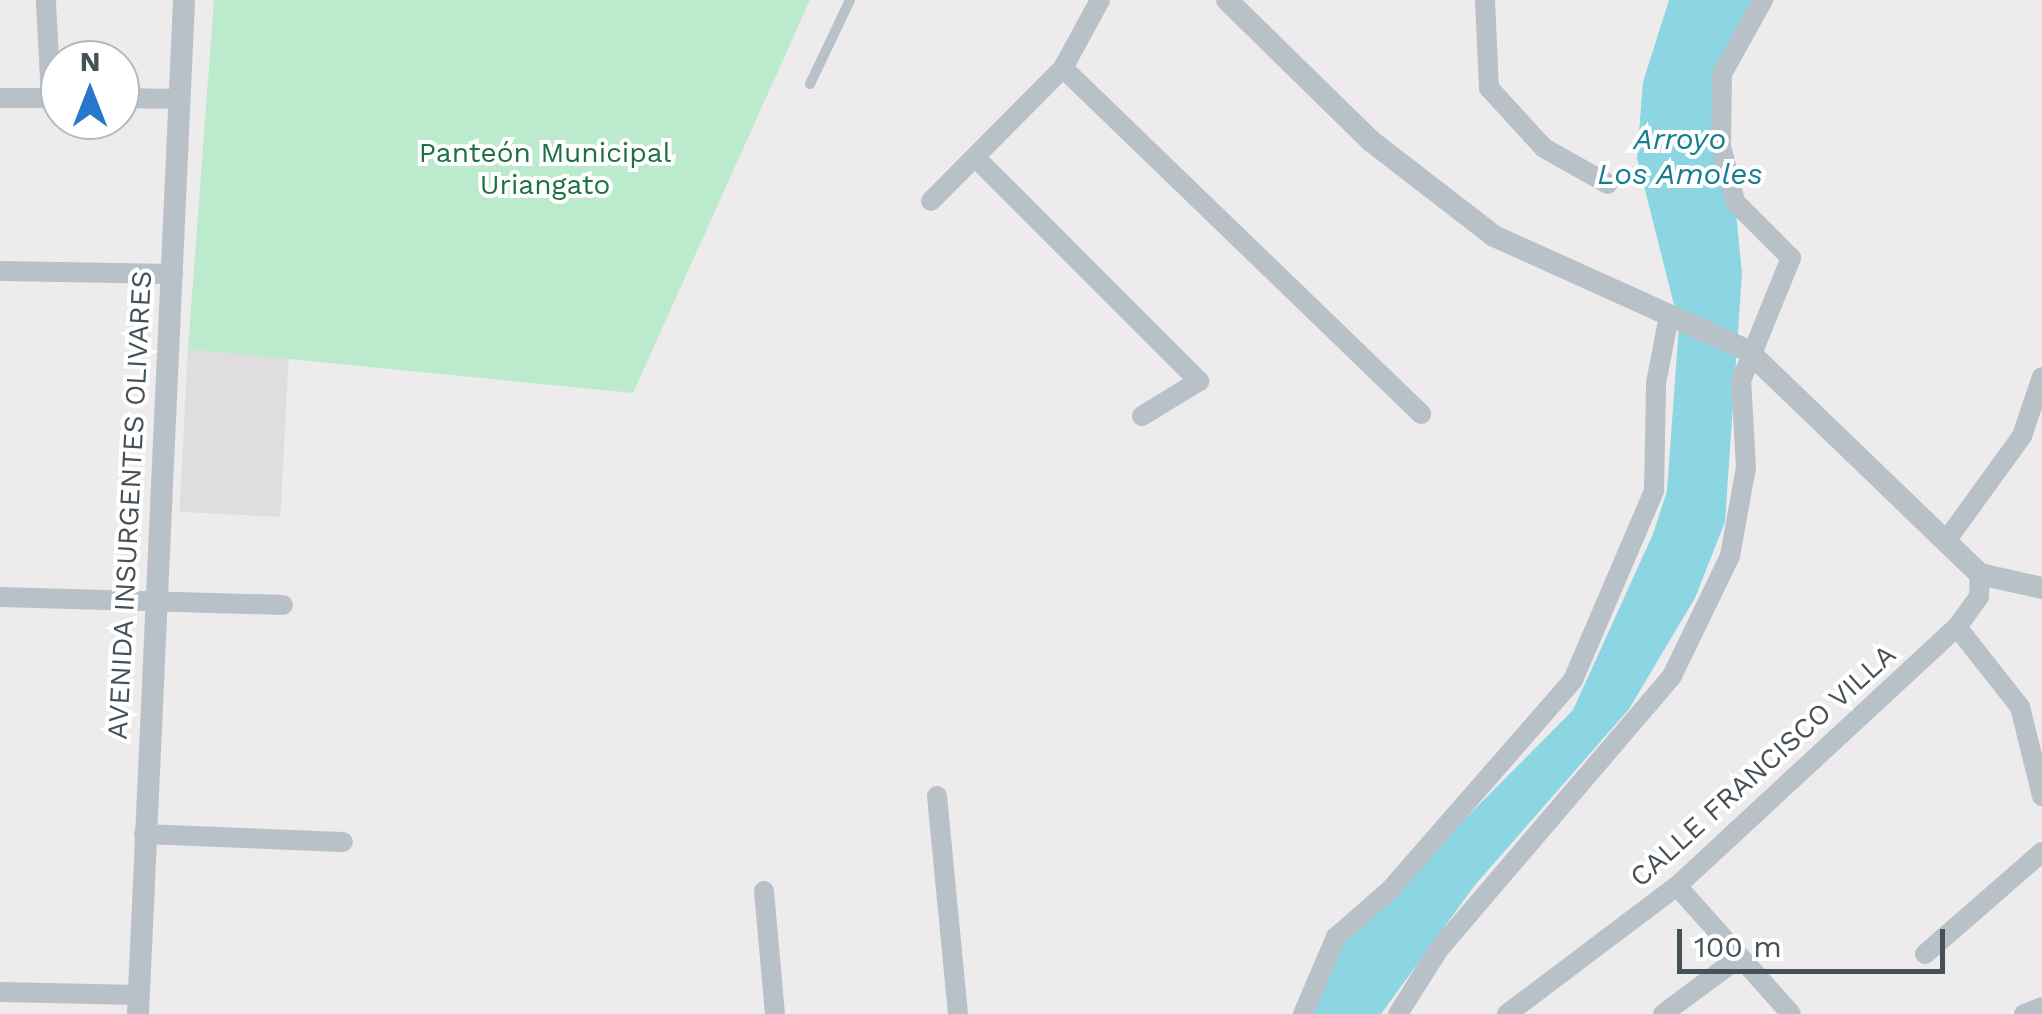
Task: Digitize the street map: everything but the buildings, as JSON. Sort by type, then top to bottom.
[{"type":"street","name":"AVENIDA INSURGENTES OLIVARES","points":[[138,1005],[153,602],[173,274],[184,0]]},
{"type":"street","points":[[930,200],[978,160],[1063,68],[1100,0]]},
{"type":"street","points":[[1227,0],[1370,141],[1494,236],[1739,345],[1980,574],[2042,588]]},
{"type":"street","points":[[1485,0],[1489,88],[1544,148],[1608,184]]},
{"type":"street","points":[[1398,1014],[1439,948],[1634,727],[1696,633],[1742,511],[1739,345],[1791,258],[1735,202],[1721,146],[1722,74],[1763,0]]},
{"type":"street","points":[[46,2],[50,40]]},
{"type":"street","points":[[1063,68],[1422,414]]},
{"type":"street","points":[[0,98],[40,98]]},
{"type":"street","points":[[140,98],[179,99]]},
{"type":"street","points":[[978,160],[1199,381],[1142,416]]},
{"type":"street","points":[[0,271],[173,274]]},
{"type":"street","points":[[1303,1014],[1336,937],[1414,863],[1573,680],[1654,491],[1656,383],[1673,317]]},
{"type":"street","points":[[1946,542],[2022,436],[2042,377]]},
{"type":"street","name":"CALLE FRANCISCO VILLA","points":[[1507,1014],[1677,886],[1957,627],[1978,598],[1980,574]]},
{"type":"street","points":[[0,598],[282,605]]},
{"type":"street","points":[[1957,627],[2020,707],[2042,796]]},
{"type":"street","points":[[937,796],[958,1014]]},
{"type":"street","points":[[144,834],[343,842]]},
{"type":"street","points":[[1925,954],[2042,852]]},
{"type":"street","points":[[1677,886],[1737,959],[1791,1014]]},
{"type":"street","points":[[764,891],[775,1014]]},
{"type":"street","points":[[1663,1014],[1737,959]]},
{"type":"street","points":[[0,992],[138,1005]]},
{"type":"street","points":[[2024,1014],[2042,1007]]},
{"type":"lane","points":[[810,84],[850,0]]},
{"type":"shaded area","points":[[188,349],[289,354],[280,517],[179,512]]},
{"type":"green space","name":"Panteón Municipal Uriangato","points":[[214,0],[810,0],[633,393],[188,349]]},
{"type":"water","name":"Arroyo Los Amoles","points":[[1669,0],[1763,0],[1722,75],[1742,273],[1725,522],[1695,598],[1629,709],[1475,885],[1381,1014],[1308,1014],[1329,956],[1573,710],[1653,534],[1667,491],[1679,325],[1637,158],[1643,82]]}]
